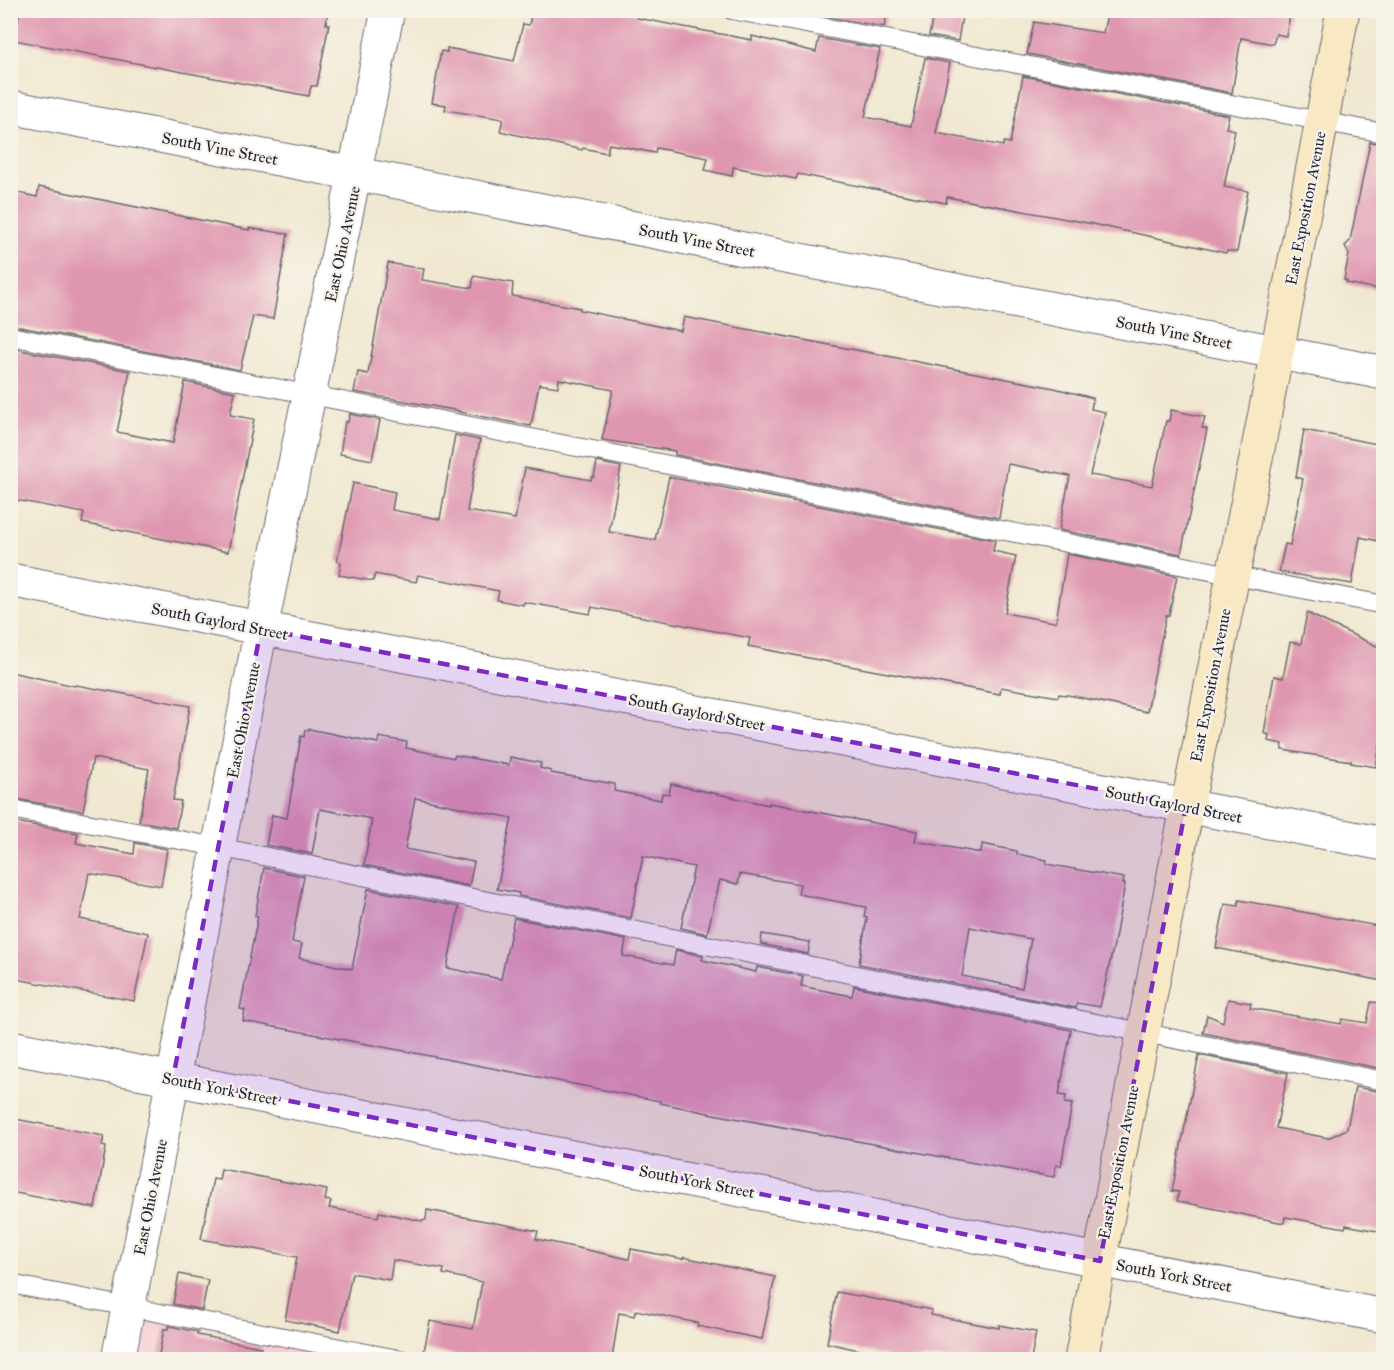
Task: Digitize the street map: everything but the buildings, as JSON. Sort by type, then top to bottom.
[{"type":"street","name":"East Ohio Avenue","points":[[118,1359],[261,629],[388,10]]},
{"type":"street","name":"East Exposition Avenue","points":[[1082,1359],[1142,1033],[1278,352],[1343,10]]},
{"type":"street","name":"South Vine Street","points":[[10,107],[1383,373]]},
{"type":"street","name":"South Gaylord Street","points":[[10,580],[1383,844]]},
{"type":"street","name":"South York Street","points":[[10,1047],[1383,1316]]},
{"type":"lane","points":[[732,10],[1383,134]]},
{"type":"lane","points":[[10,336],[1383,605]]},
{"type":"lane","points":[[10,809],[218,847],[1383,1081]]},
{"type":"lane","points":[[10,1284],[128,1306],[358,1355],[403,1359]]},
{"type":"highlighted area","points":[[261,629],[1186,806],[1100,1261],[173,1078]]},
{"type":"shaded area","points":[[140,1318],[354,1360],[132,1360]]}]
